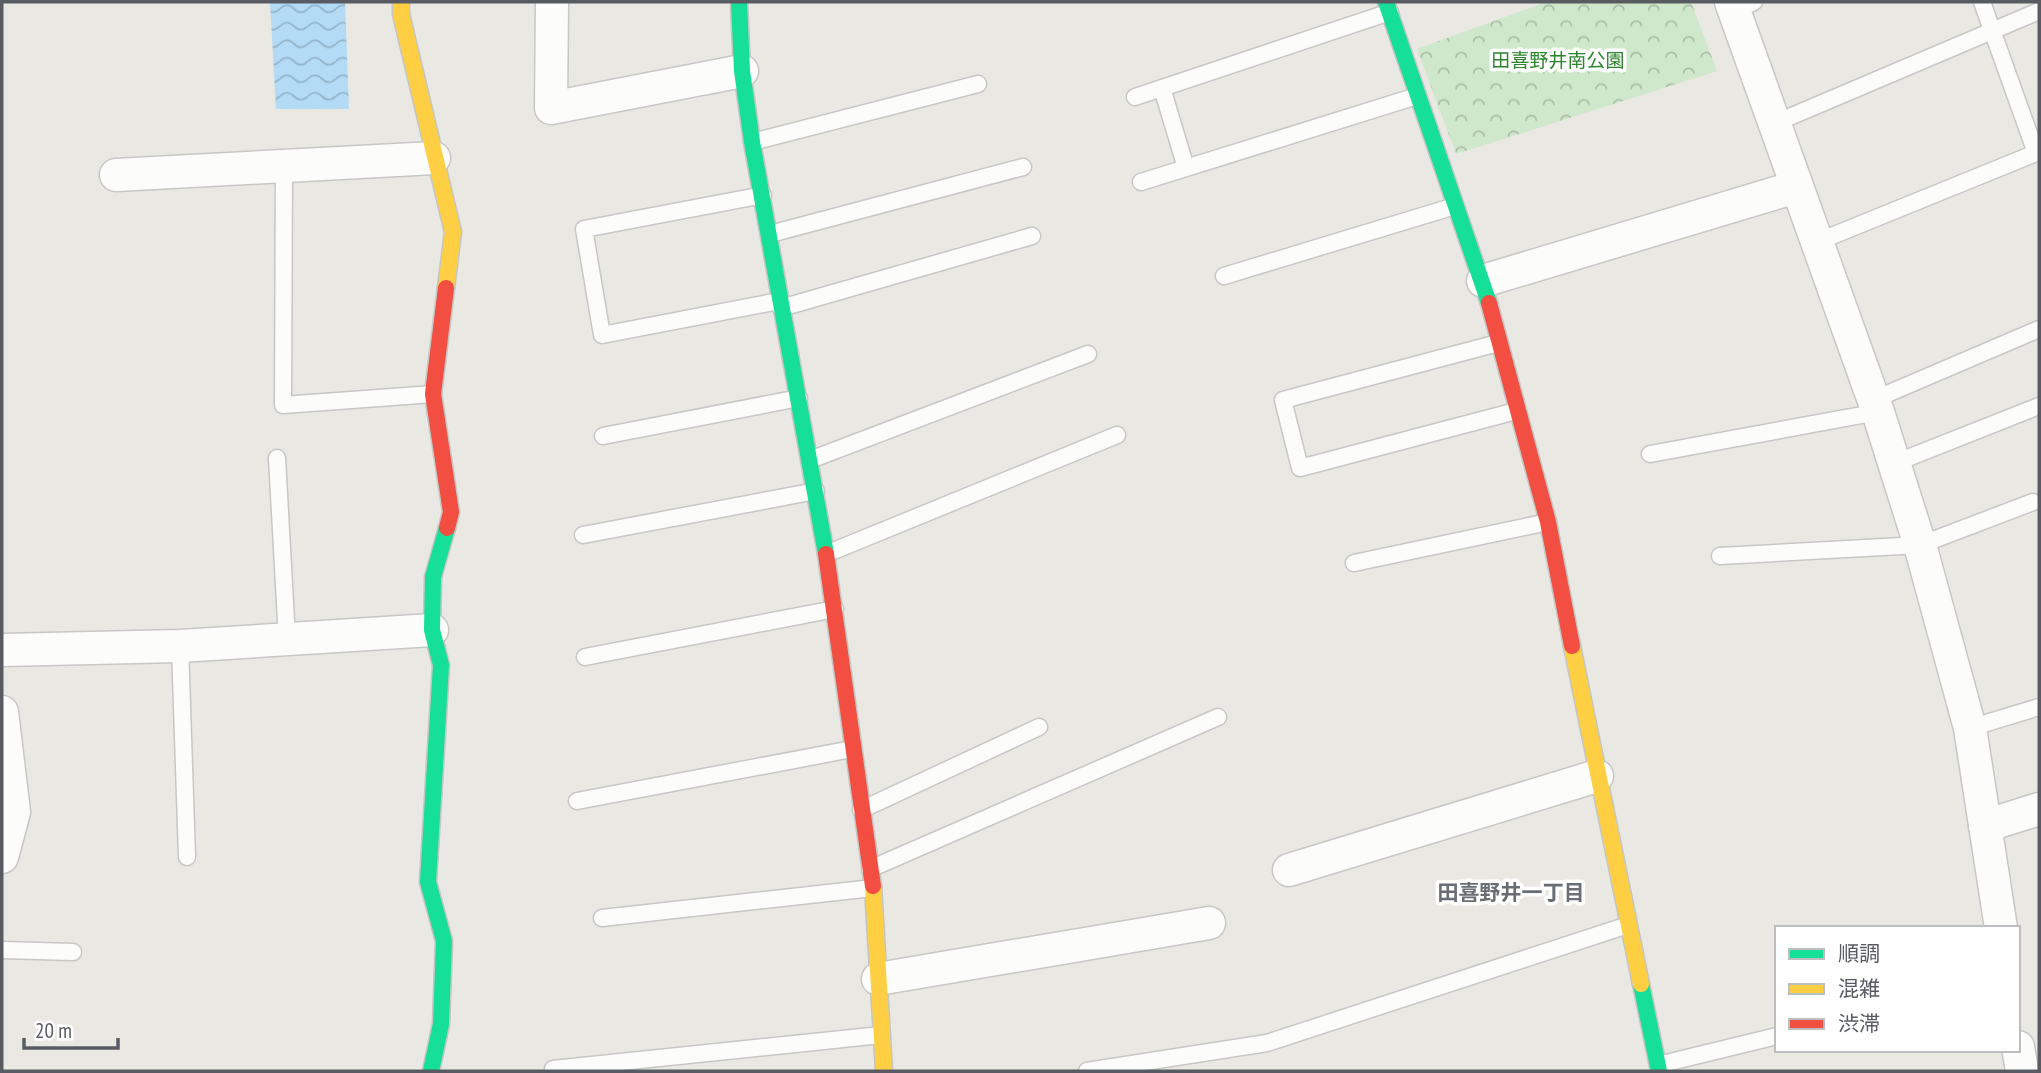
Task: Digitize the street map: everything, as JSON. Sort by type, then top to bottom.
[{"type":"street","points":[[401,2],[401,14],[453,232],[433,394],[451,512],[433,577],[432,630],[441,665],[428,883],[444,941],[441,1024],[431,1071]]},
{"type":"street","points":[[552,2],[551,108],[742,71]]},
{"type":"street","points":[[739,2],[742,71],[752,142],[816,491],[873,888],[884,1071]]},
{"type":"street","points":[[1739,5],[1773,124],[1895,463],[1920,545],[1970,728],[2001,926]]},
{"type":"street","points":[[1388,7],[1483,281],[1548,522],[1597,776],[1659,1068]]},
{"type":"street","points":[[116,175],[434,158]]},
{"type":"street","points":[[1483,281],[1796,187]]},
{"type":"street","points":[[2,650],[180,646],[432,630]]},
{"type":"street","points":[[2,723],[14,811],[2,857]]},
{"type":"street","points":[[1289,870],[1597,776]]},
{"type":"street","points":[[1985,826],[2039,809]]},
{"type":"street","points":[[878,979],[1209,923]]},
{"type":"street","points":[[2019,1052],[2022,1071]]},
{"type":"lane","points":[[1817,242],[2038,157],[1982,2]]},
{"type":"lane","points":[[1135,97],[1388,7]]},
{"type":"lane","points":[[1773,124],[2039,10]]},
{"type":"lane","points":[[752,142],[978,84]]},
{"type":"lane","points":[[1162,88],[1186,168]]},
{"type":"lane","points":[[1141,182],[1417,96]]},
{"type":"lane","points":[[284,165],[283,405],[433,394]]},
{"type":"lane","points":[[770,234],[1023,167]]},
{"type":"lane","points":[[763,195],[584,229],[602,335],[780,304],[1032,236]]},
{"type":"lane","points":[[1224,276],[1455,206]]},
{"type":"lane","points":[[1650,454],[1875,406],[2039,329]]},
{"type":"lane","points":[[1498,343],[1283,400],[1300,468],[1516,411]]},
{"type":"lane","points":[[810,460],[1088,354]]},
{"type":"lane","points":[[603,436],[799,398]]},
{"type":"lane","points":[[1895,463],[2039,406]]},
{"type":"lane","points":[[826,554],[1117,435]]},
{"type":"lane","points":[[277,458],[287,639]]},
{"type":"lane","points":[[583,535],[816,491]]},
{"type":"lane","points":[[1720,556],[1920,545],[2032,502]]},
{"type":"lane","points":[[1354,563],[1548,522]]},
{"type":"lane","points":[[585,657],[835,609]]},
{"type":"lane","points":[[180,646],[187,857]]},
{"type":"lane","points":[[1970,728],[2039,707]]},
{"type":"lane","points":[[870,869],[1218,717]]},
{"type":"lane","points":[[861,810],[1039,727]]},
{"type":"lane","points":[[577,801],[852,749]]},
{"type":"lane","points":[[602,918],[873,888]]},
{"type":"lane","points":[[1087,1071],[1267,1043],[1630,924]]},
{"type":"lane","points":[[2,950],[73,952]]},
{"type":"lane","points":[[553,1069],[882,1035]]},
{"type":"lane","points":[[1659,1068],[1775,1037]]},
{"type":"green space","name":"田喜野井南公園","points":[[1546,2],[1691,2],[1717,71],[1456,154],[1417,49]]},
{"type":"water","points":[[270,2],[345,2],[349,109],[276,109]]},
{"type":"traffic: fast","points":[[739,2],[742,71],[752,142],[826,554]]},
{"type":"traffic: fast","points":[[1386,2],[1489,303]]},
{"type":"traffic: fast","points":[[431,1071],[441,1024],[444,941],[428,882],[441,665],[432,630],[433,577],[447,528]]},
{"type":"traffic: fast","points":[[1641,984],[1659,1071]]},
{"type":"traffic: slow","points":[[401,2],[401,14],[453,232],[446,288]]},
{"type":"traffic: slow","points":[[1572,646],[1641,984]]},
{"type":"traffic: slow","points":[[873,886],[884,1071]]},
{"type":"traffic: jam","points":[[446,288],[433,394],[451,512],[447,528]]},
{"type":"traffic: jam","points":[[1489,303],[1548,522],[1572,646]]},
{"type":"traffic: jam","points":[[826,554],[873,886]]},
{"type":"district","name":"田喜野井一丁目","points":[[1511,892]]}]
